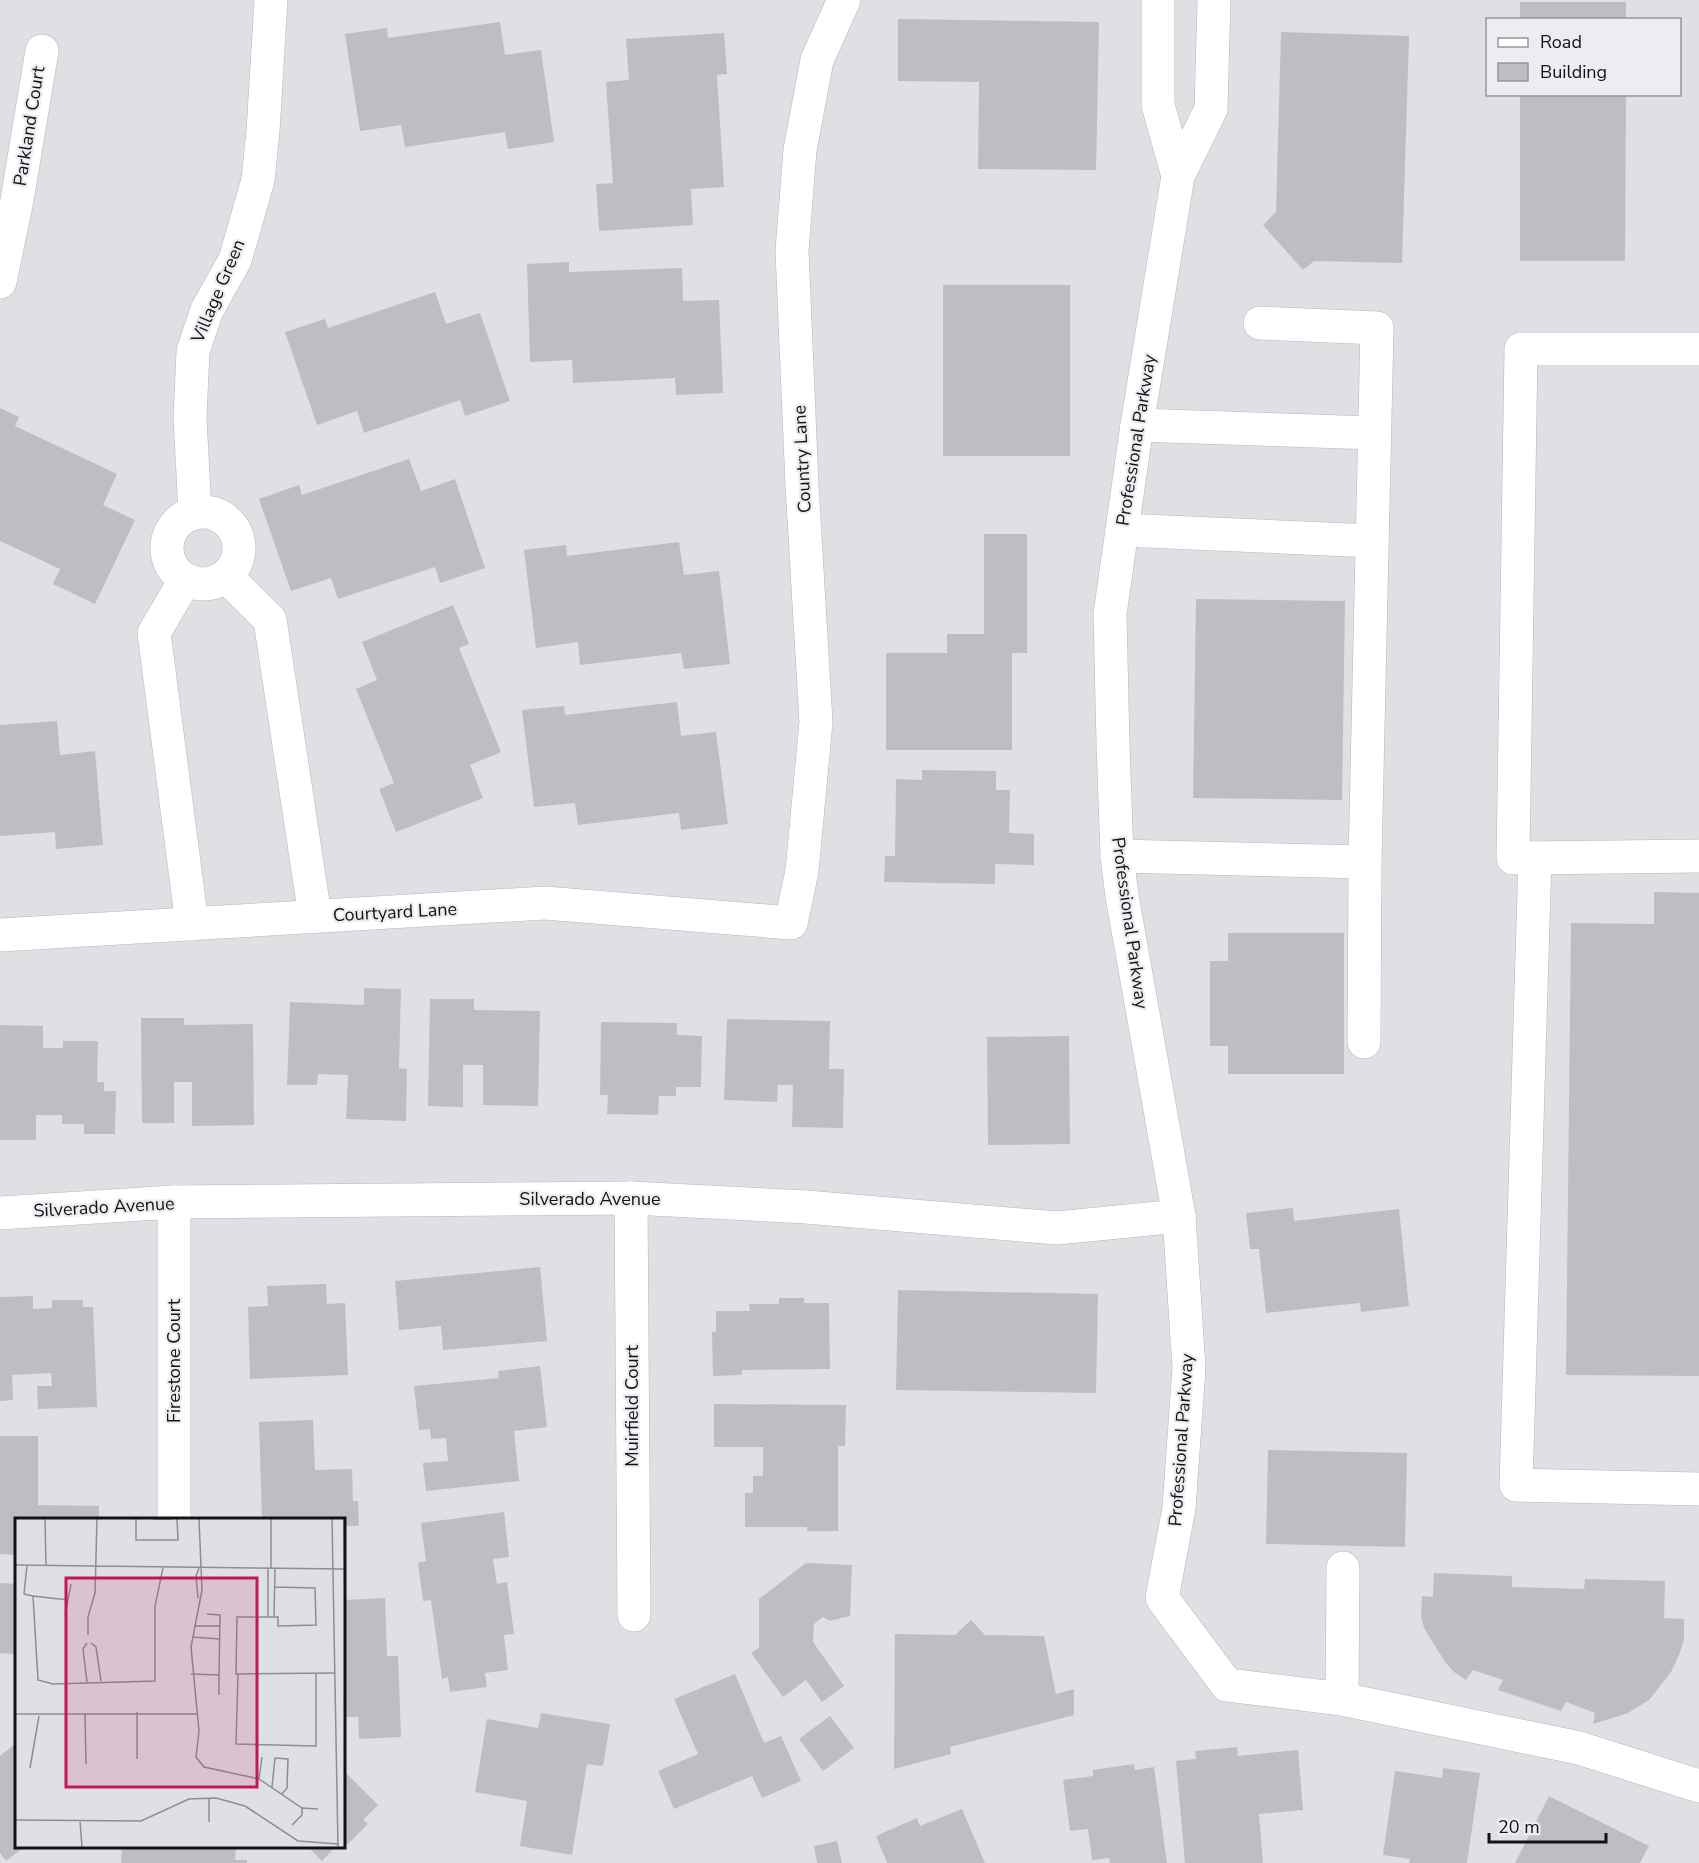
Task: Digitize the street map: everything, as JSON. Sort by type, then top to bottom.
[{"type":"street","name":"Village Green","points":[[195,512],[190,418],[193,351],[207,310],[235,260],[258,180],[270,0]]},
{"type":"street","name":"Country Lane","points":[[791,923],[802,871],[816,722],[802,485],[792,251],[800,150],[818,60],[844,0]]},
{"type":"street","name":"Professional Parkway","points":[[1158,0],[1158,105],[1178,176]]},
{"type":"street","name":"Professional Parkway","points":[[1214,0],[1211,109],[1178,176],[1137,425],[1110,614],[1118,856],[1124,907],[1179,1216],[1189,1368],[1179,1508],[1162,1598],[1227,1685],[1342,1699]]},
{"type":"street","name":"Parkland Court","points":[[0,282],[8,198],[42,51]]},
{"type":"street","points":[[1260,322],[1377,328],[1365,862],[1364,1042]]},
{"type":"street","points":[[1699,349],[1521,349],[1513,858],[1699,856]]},
{"type":"street","points":[[1137,425],[1373,433]]},
{"type":"street","points":[[195,512],[210,512],[222,516],[232,526],[238,538],[239,553],[235,565],[226,576],[214,583],[196,584],[185,580],[172,569],[167,558],[166,545],[169,533],[179,519],[195,512]]},
{"type":"street","points":[[1122,530],[1372,541]]},
{"type":"street","points":[[226,576],[270,620],[315,916]]},
{"type":"street","points":[[185,580],[154,633],[192,924]]},
{"type":"street","points":[[1118,856],[1365,862]]},
{"type":"street","points":[[1535,858],[1516,1485],[1699,1489]]},
{"type":"street","name":"Courtyard Lane","points":[[0,935],[545,903],[791,923]]},
{"type":"street","name":"Silverado Avenue","points":[[0,1213],[174,1202],[631,1198],[806,1207],[1057,1228],[1179,1216]]},
{"type":"street","name":"Muirfield Court","points":[[631,1198],[634,1615]]},
{"type":"street","name":"Firestone Court","points":[[174,1202],[174,1518]]},
{"type":"street","points":[[1343,1568],[1342,1699],[1579,1748],[1699,1786]]},
{"type":"building","points":[[1520,2],[1626,2],[1626,18],[1520,18]]},
{"type":"building","points":[[898,19],[1099,22],[1096,170],[978,169],[979,82],[898,81]]},
{"type":"building","points":[[500,22],[505,55],[541,50],[554,142],[508,149],[505,132],[405,147],[401,125],[360,131],[345,34],[387,28],[388,38]]},
{"type":"building","points":[[1281,32],[1409,36],[1402,263],[1314,261],[1303,270],[1263,225],[1276,212]]},
{"type":"building","points":[[724,33],[727,74],[717,75],[724,187],[691,189],[693,225],[599,231],[596,184],[613,183],[606,82],[629,80],[626,39]]},
{"type":"building","points":[[1520,96],[1626,96],[1625,261],[1520,261]]},
{"type":"building","points":[[569,262],[569,272],[682,268],[683,301],[719,300],[723,393],[676,395],[675,378],[573,383],[572,360],[530,362],[527,264]]},
{"type":"building","points":[[943,285],[1070,285],[1070,456],[943,456]]},
{"type":"building","points":[[435,292],[446,324],[480,313],[510,401],[465,416],[460,400],[364,433],[357,411],[317,425],[285,332],[325,319],[328,328]]},
{"type":"building","points":[[0,408],[19,417],[15,426],[117,474],[103,505],[135,520],[95,604],[53,584],[60,569],[0,541]]},
{"type":"building","points":[[409,459],[421,491],[455,479],[485,568],[440,583],[435,567],[338,599],[331,578],[291,591],[259,499],[299,485],[302,495]]},
{"type":"building","points":[[984,534],[1027,534],[1027,653],[1012,653],[1012,750],[886,750],[886,653],[947,653],[947,634],[984,634]]},
{"type":"building","points":[[679,542],[684,575],[719,571],[730,664],[684,669],[681,653],[580,665],[578,642],[536,648],[524,550],[566,545],[567,556]]},
{"type":"building","points":[[1196,599],[1345,601],[1342,800],[1193,798]]},
{"type":"building","points":[[453,605],[469,644],[459,648],[501,752],[470,765],[483,798],[396,832],[379,789],[394,783],[356,689],[377,680],[362,642]]},
{"type":"building","points":[[677,702],[681,736],[716,732],[728,824],[681,830],[679,813],[578,825],[575,803],[534,807],[522,710],[564,706],[565,715]]},
{"type":"building","points":[[57,721],[60,755],[95,751],[103,845],[56,849],[55,832],[0,836],[0,725]]},
{"type":"building","points":[[922,770],[996,771],[996,790],[1010,790],[1009,833],[1034,834],[1034,865],[995,864],[995,884],[884,882],[885,856],[895,856],[896,779],[922,780]]},
{"type":"building","points":[[1654,892],[1699,893],[1699,1376],[1566,1375],[1571,923],[1654,924]]},
{"type":"building","points":[[1228,933],[1344,933],[1344,1074],[1228,1074],[1228,1046],[1210,1046],[1210,961],[1228,961]]},
{"type":"building","points":[[364,988],[401,989],[399,1068],[407,1069],[406,1121],[346,1119],[348,1075],[318,1074],[317,1085],[287,1085],[290,1002],[364,1005]]},
{"type":"building","points":[[430,999],[474,999],[474,1010],[540,1011],[538,1106],[483,1105],[483,1065],[463,1065],[463,1107],[428,1106]]},
{"type":"building","points":[[141,1018],[184,1018],[184,1025],[253,1024],[254,1125],[192,1126],[192,1082],[174,1082],[174,1123],[142,1123]]},
{"type":"building","points":[[727,1019],[830,1021],[829,1069],[844,1069],[843,1128],[792,1127],[793,1085],[778,1085],[777,1102],[724,1100]]},
{"type":"building","points":[[601,1022],[677,1023],[677,1035],[702,1036],[701,1087],[676,1087],[676,1096],[659,1096],[658,1115],[607,1114],[608,1095],[600,1095]]},
{"type":"building","points":[[0,1025],[43,1026],[43,1048],[63,1048],[63,1041],[98,1041],[97,1082],[104,1082],[104,1091],[116,1091],[115,1134],[84,1134],[84,1124],[62,1124],[62,1115],[36,1115],[36,1140],[0,1140]]},
{"type":"building","points":[[1069,1036],[1070,1144],[988,1145],[987,1037]]},
{"type":"building","points":[[1293,1208],[1294,1221],[1399,1209],[1409,1306],[1361,1312],[1360,1303],[1266,1313],[1259,1249],[1250,1249],[1246,1213]]},
{"type":"building","points":[[540,1267],[547,1341],[443,1350],[441,1326],[399,1330],[395,1281]]},
{"type":"building","points":[[326,1284],[327,1304],[345,1303],[348,1375],[250,1379],[248,1307],[268,1306],[267,1286]]},
{"type":"building","points":[[898,1290],[1098,1294],[1096,1393],[896,1390]]},
{"type":"building","points":[[33,1296],[33,1309],[52,1308],[52,1300],[83,1300],[83,1307],[93,1307],[97,1407],[38,1409],[37,1386],[52,1386],[51,1373],[12,1375],[13,1400],[0,1401],[0,1297]]},
{"type":"building","points":[[779,1298],[804,1298],[804,1303],[829,1303],[830,1369],[742,1370],[742,1375],[713,1376],[712,1332],[716,1332],[716,1311],[750,1311],[749,1304],[779,1304]]},
{"type":"building","points":[[540,1366],[547,1427],[514,1431],[519,1481],[426,1491],[423,1463],[448,1461],[446,1438],[431,1439],[430,1429],[419,1430],[414,1386],[499,1378],[498,1371]]},
{"type":"building","points":[[714,1404],[846,1405],[845,1446],[838,1446],[838,1531],[807,1531],[807,1527],[745,1527],[745,1493],[753,1493],[753,1476],[763,1476],[763,1447],[714,1447]]},
{"type":"building","points":[[313,1420],[315,1470],[352,1469],[353,1501],[358,1501],[359,1526],[345,1526],[345,1518],[262,1518],[259,1422]]},
{"type":"building","points":[[0,1436],[38,1436],[38,1505],[99,1506],[99,1518],[15,1518],[15,1555],[0,1554]]},
{"type":"building","points":[[1268,1450],[1407,1453],[1405,1547],[1266,1544]]},
{"type":"building","points":[[504,1512],[509,1557],[493,1559],[497,1584],[507,1582],[514,1634],[504,1635],[508,1670],[485,1673],[487,1687],[450,1692],[448,1677],[442,1679],[431,1600],[423,1601],[418,1563],[426,1561],[421,1523]]},
{"type":"building","points":[[806,1563],[852,1565],[850,1616],[830,1621],[823,1617],[814,1624],[813,1642],[844,1686],[822,1702],[806,1680],[783,1697],[751,1653],[759,1648],[759,1599]]},
{"type":"building","points":[[1434,1573],[1512,1576],[1512,1587],[1584,1589],[1585,1579],[1665,1581],[1664,1618],[1684,1619],[1684,1639],[1671,1672],[1649,1700],[1628,1713],[1593,1724],[1595,1713],[1566,1702],[1561,1711],[1498,1690],[1503,1680],[1473,1670],[1466,1680],[1454,1672],[1445,1662],[1424,1628],[1421,1615],[1422,1596],[1433,1597]]},
{"type":"building","points":[[0,1583],[15,1584],[15,1654],[0,1653]]},
{"type":"building","points":[[385,1598],[387,1656],[398,1656],[401,1737],[359,1739],[358,1717],[345,1717],[345,1600]]},
{"type":"building","points":[[971,1620],[985,1635],[1044,1636],[1056,1694],[1074,1689],[1074,1715],[950,1747],[951,1754],[894,1769],[895,1634],[955,1635]]},
{"type":"building","points":[[735,1674],[764,1743],[781,1736],[801,1781],[762,1798],[752,1776],[674,1809],[658,1771],[698,1754],[674,1699]]},
{"type":"building","points":[[541,1713],[610,1724],[603,1766],[587,1764],[572,1855],[520,1846],[527,1801],[475,1792],[487,1719],[538,1728]]},
{"type":"building","points":[[830,1716],[854,1748],[823,1771],[799,1739]]},
{"type":"building","points":[[15,1744],[15,1848],[22,1848],[6,1861],[0,1853],[0,1756]]},
{"type":"building","points":[[1237,1747],[1238,1756],[1298,1750],[1303,1810],[1259,1814],[1263,1863],[1185,1863],[1176,1761],[1196,1759],[1195,1751]]},
{"type":"building","points":[[1134,1764],[1135,1770],[1154,1767],[1167,1863],[1110,1863],[1109,1858],[1092,1860],[1088,1829],[1070,1831],[1063,1780],[1093,1776],[1093,1770]]},
{"type":"building","points":[[1443,1768],[1480,1773],[1467,1863],[1409,1863],[1410,1859],[1383,1855],[1395,1771],[1442,1778]]},
{"type":"building","points":[[345,1772],[378,1805],[363,1820],[368,1824],[347,1845],[345,1843]]},
{"type":"building","points":[[1549,1796],[1649,1846],[1640,1863],[1515,1863]]},
{"type":"building","points":[[962,1809],[985,1863],[887,1863],[876,1836],[917,1818],[920,1826]]},
{"type":"building","points":[[837,1841],[842,1863],[817,1863],[814,1846]]},
{"type":"building","points":[[122,1848],[236,1848],[235,1860],[247,1860],[247,1863],[121,1863]]},
{"type":"building","points":[[309,1848],[334,1848],[322,1861]]}]
